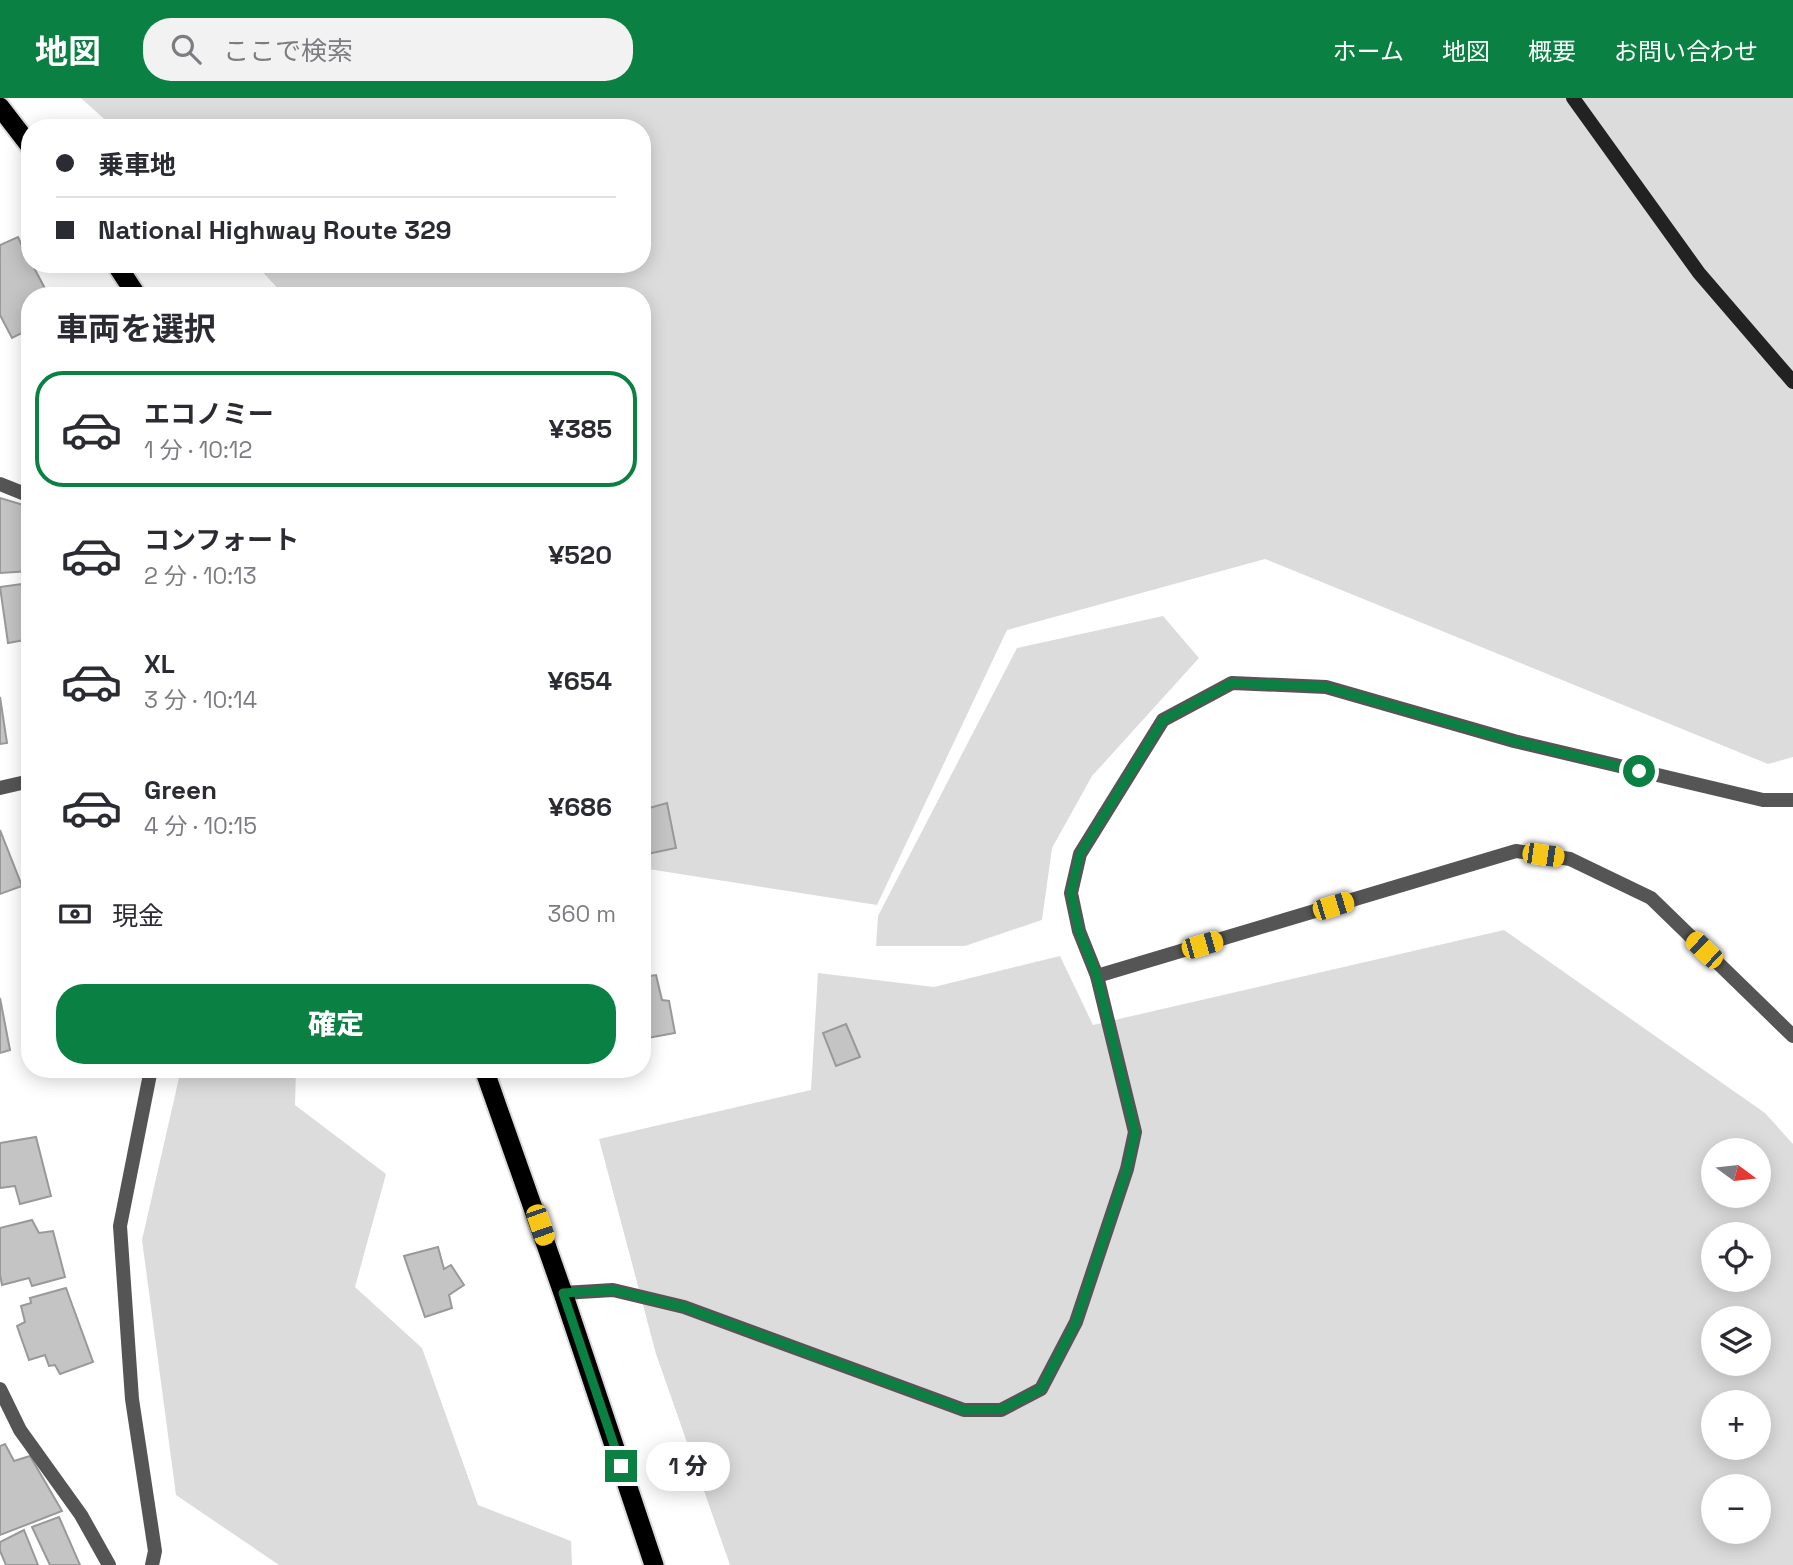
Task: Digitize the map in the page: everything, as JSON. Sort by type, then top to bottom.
[{"type":"highway","points":[[0,107],[21,134]]},
{"type":"highway","points":[[487,1078],[654,1565]]},
{"type":"main road","points":[[1573,98],[1699,273],[1793,382]]},
{"type":"street","points":[[0,484],[21,492]]},
{"type":"street","points":[[563,1293],[613,1290],[684,1307],[964,1410],[1002,1409],[1041,1389],[1076,1322],[1127,1169],[1135,1132],[1097,976],[1079,931],[1071,893],[1080,854],[1163,720],[1232,683],[1326,687],[1514,741],[1763,800],[1793,800]]},
{"type":"street","points":[[0,788],[21,783]]},
{"type":"street","points":[[1097,976],[1516,851],[1570,859],[1651,898],[1793,1036]]},
{"type":"street","points":[[149,1078],[120,1226],[132,1399],[155,1551],[152,1565]]},
{"type":"street","points":[[0,1389],[20,1430],[81,1515],[108,1565]]},
{"type":"shaded area","points":[[81,98],[1793,98],[1793,757],[1768,764],[1265,559],[1007,630],[877,905],[651,869],[651,287],[277,287],[263,273],[651,273],[651,119],[104,119]]},
{"type":"shaded area","points":[[1163,616],[1199,658],[1092,776],[1052,848],[1042,920],[965,946],[876,946],[878,916],[1017,648]]},
{"type":"shaded area","points":[[1504,930],[1765,1113],[1793,1144],[1793,1565],[730,1565],[656,1354],[599,1139],[811,1090],[818,973],[934,987],[1060,956],[1093,1025]]},
{"type":"shaded area","points":[[179,1078],[296,1078],[295,1105],[386,1174],[355,1287],[422,1348],[478,1505],[571,1541],[572,1565],[279,1565],[176,1495],[142,1240]]},
{"type":"building","points":[[18,237],[21,244],[21,273],[37,273],[44,287],[21,287],[21,334],[12,338],[0,315],[0,245]]},
{"type":"building","points":[[0,498],[21,504],[21,572],[0,573]]},
{"type":"building","points":[[21,584],[21,641],[8,643],[0,587]]},
{"type":"building","points":[[0,697],[7,743],[0,744]]},
{"type":"building","points":[[667,803],[676,848],[651,853],[651,807]]},
{"type":"building","points":[[0,830],[21,886],[0,894]]},
{"type":"building","points":[[656,975],[662,1000],[669,1001],[675,1033],[651,1037],[651,976]]},
{"type":"building","points":[[0,998],[10,1050],[0,1053]]},
{"type":"building","points":[[846,1024],[860,1057],[836,1066],[823,1033]]},
{"type":"building","points":[[36,1137],[51,1196],[20,1204],[15,1186],[0,1188],[0,1143]]},
{"type":"building","points":[[32,1220],[39,1233],[53,1231],[65,1277],[32,1286],[29,1278],[2,1285],[0,1228]]},
{"type":"building","points":[[438,1247],[444,1269],[451,1265],[464,1285],[449,1295],[452,1308],[425,1317],[404,1256]]},
{"type":"building","points":[[66,1288],[93,1362],[60,1374],[55,1365],[49,1366],[45,1355],[29,1360],[17,1326],[25,1322],[21,1306],[31,1303],[30,1298]]},
{"type":"building","points":[[5,1444],[14,1461],[30,1456],[62,1511],[0,1535],[0,1446]]},
{"type":"building","points":[[59,1517],[80,1565],[50,1565],[32,1527]]},
{"type":"building","points":[[24,1530],[38,1565],[6,1565],[0,1551],[0,1542]]},
{"type":"route","points":[[621,1466],[563,1293],[613,1290],[684,1307],[964,1410],[1002,1409],[1041,1389],[1076,1322],[1127,1169],[1135,1132],[1097,976],[1079,931],[1071,893],[1080,854],[1163,720],[1232,683],[1326,687],[1514,741],[1639,771]]}]
